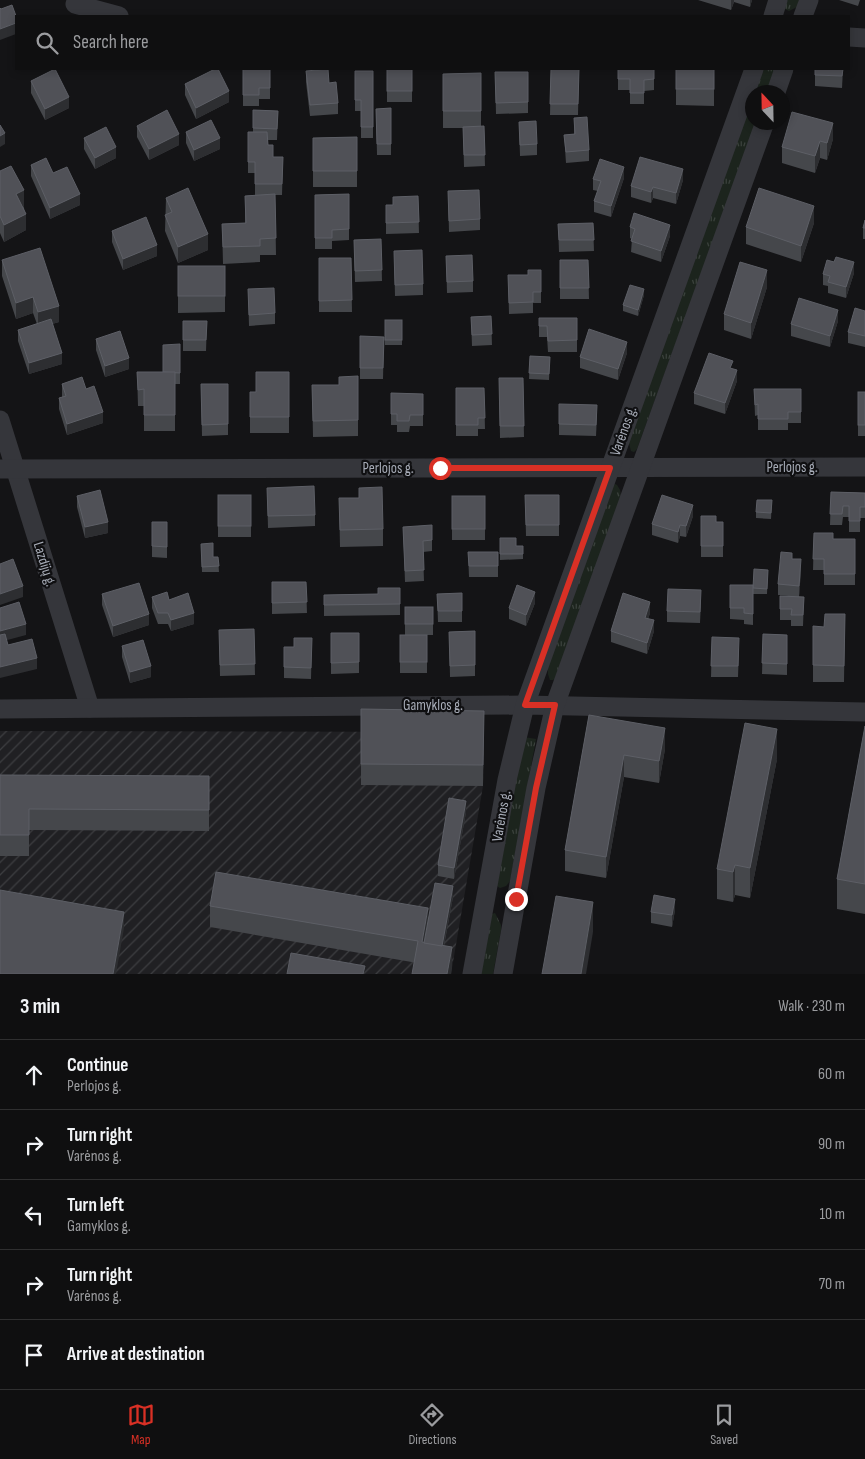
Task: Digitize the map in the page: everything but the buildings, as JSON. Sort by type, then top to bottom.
[{"type":"street","points":[[773,15],[778,0]]},
{"type":"street","points":[[803,15],[809,0]]},
{"type":"street","points":[[76,2],[116,15]]},
{"type":"street","points":[[850,37],[865,38]]},
{"type":"street","name":"Varėnos g.","points":[[472,974],[507,780],[525,705],[754,70]]},
{"type":"street","points":[[778,85],[784,70]]},
{"type":"street","name":"Varėnos g.","points":[[503,974],[536,788],[555,705],[762,130]]},
{"type":"street","name":"Lazdijų g.","points":[[0,420],[8,469],[90,708]]},
{"type":"street","name":"Perlojos g.","points":[[8,469],[865,467]]},
{"type":"street","name":"Gamyklos g.","points":[[0,709],[555,705],[865,712]]},
{"type":"shaded area","points":[[0,731],[484,732],[483,786],[451,974],[0,974]]},
{"type":"green space","points":[[787,0],[799,0],[797,7],[789,11],[785,9]]},
{"type":"green space","points":[[762,70],[775,70],[770,85],[756,85]]},
{"type":"green space","points":[[745,115],[745,130],[753,130],[637,449],[634,452],[631,451],[628,439]]},
{"type":"green space","points":[[615,484],[620,490],[621,500],[557,678],[550,680],[548,663],[612,486]]},
{"type":"green space","points":[[524,737],[536,739],[510,881],[506,886],[500,888],[497,886]]},
{"type":"green space","points":[[495,913],[501,925],[501,930],[493,974],[481,974],[492,914]]},
{"type":"route","points":[[440,468],[610,468],[525,705],[555,705],[536,788],[516,899]]}]
